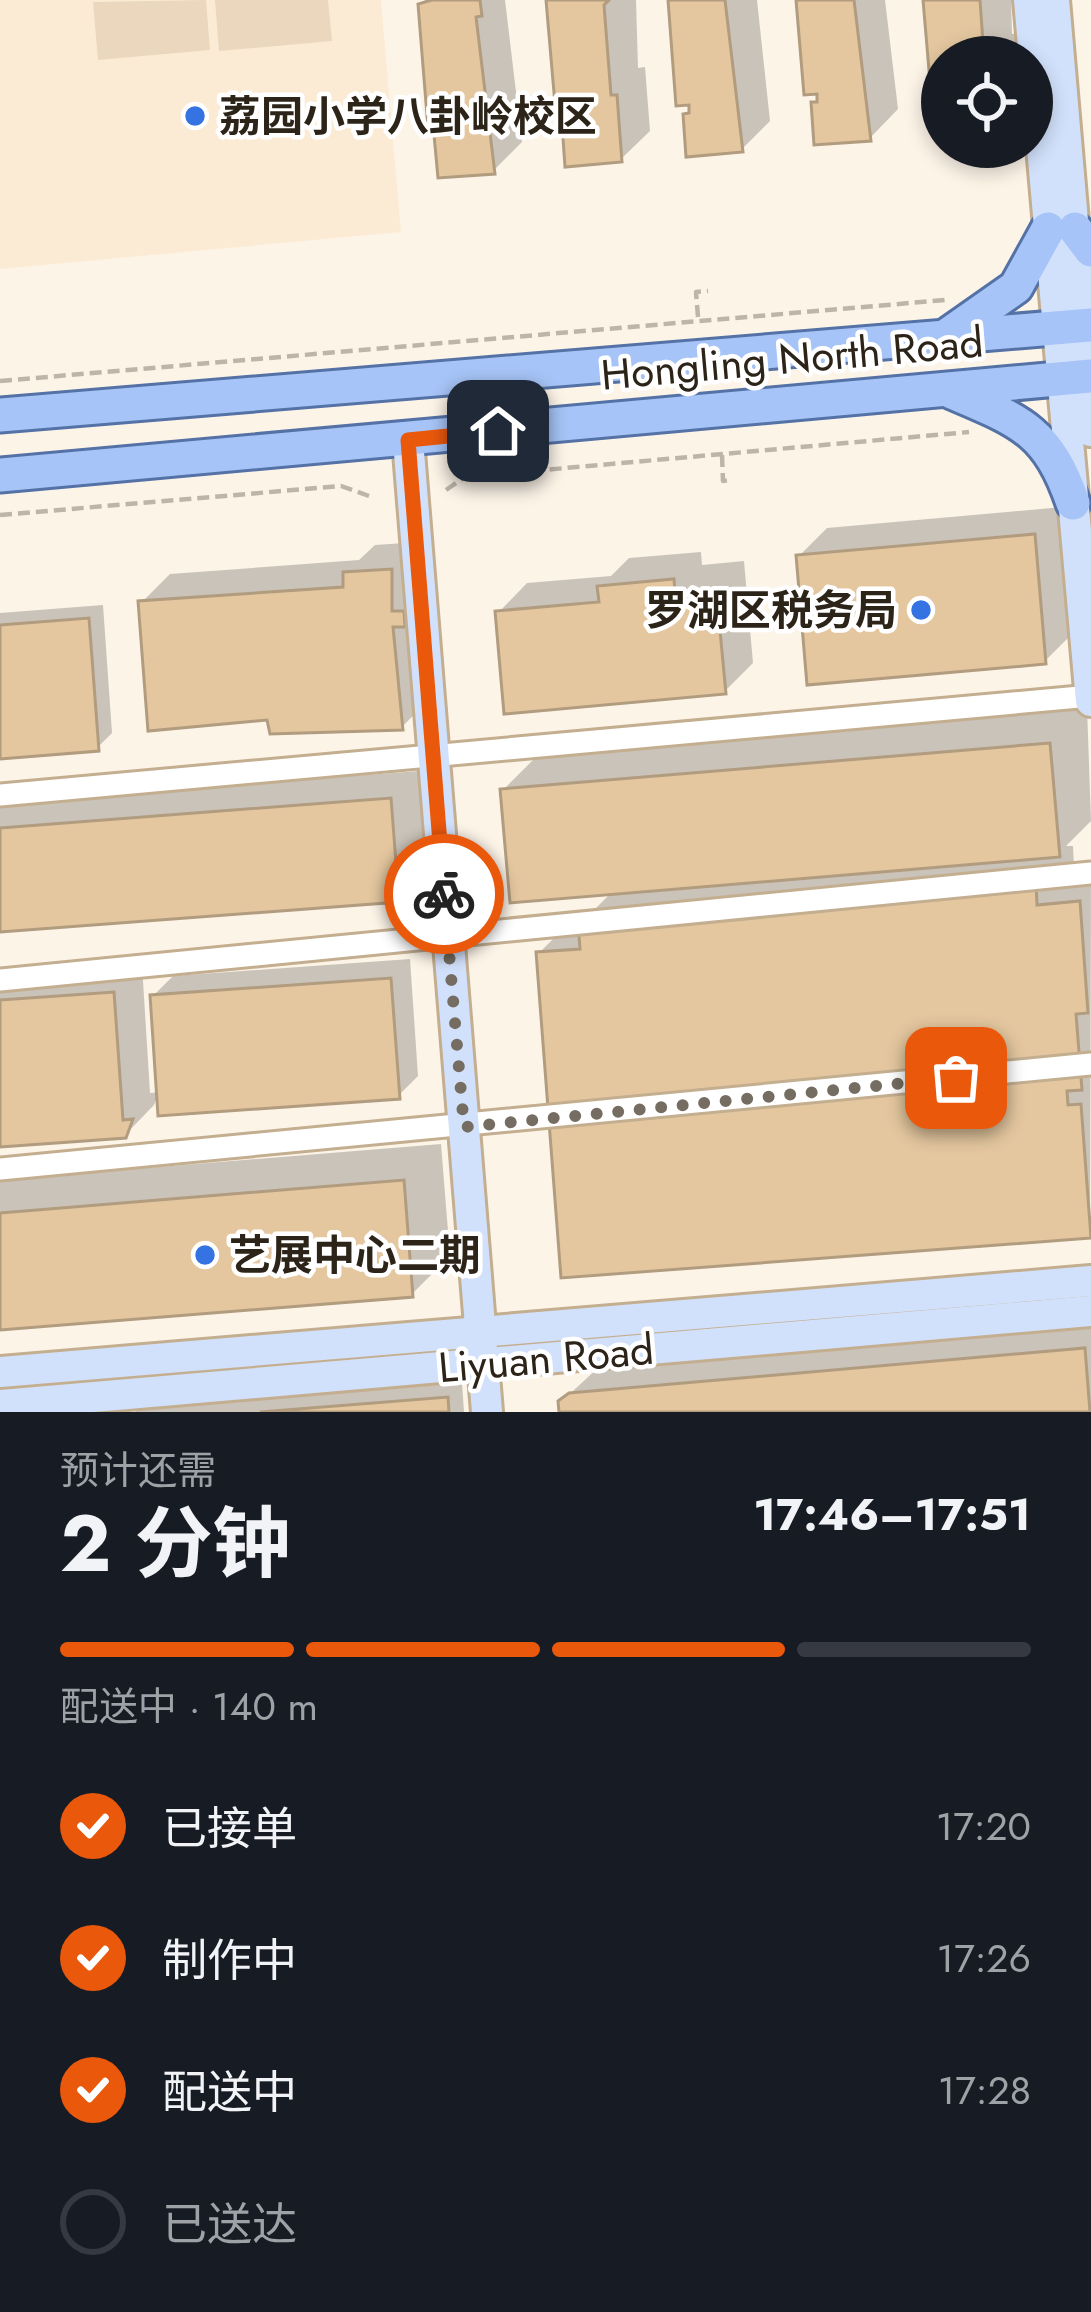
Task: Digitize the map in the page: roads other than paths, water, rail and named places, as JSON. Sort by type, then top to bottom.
[{"type":"main road","points":[[947,335],[1016,287],[1071,236]]},
{"type":"main road","name":"Hongling North Road","points":[[0,416],[1076,326]]},
{"type":"main road","name":"Hongling North Road","points":[[0,475],[1079,377]]},
{"type":"main road","points":[[945,389],[1022,422],[1038,436],[1059,462],[1073,503]]},
{"type":"street","points":[[1029,0],[1071,236]]},
{"type":"street","points":[[0,795],[1091,698],[1073,503],[1079,377],[1054,0]]},
{"type":"street","points":[[1079,377],[1091,431]]},
{"type":"street","points":[[408,440],[488,1412]]},
{"type":"street","points":[[0,980],[1091,873]]},
{"type":"street","points":[[0,1169],[1091,1064]]},
{"type":"street","name":"Liyuan Road","points":[[0,1372],[1091,1281]]},
{"type":"street","name":"Liyuan Road","points":[[0,1405],[1091,1311]]},
{"type":"place","name":"荔园小学八卦岭校区","points":[[195,116]]},
{"type":"place","name":"罗湖区税务局","points":[[921,610]]},
{"type":"place","name":"艺展中心二期","points":[[205,1255]]}]
